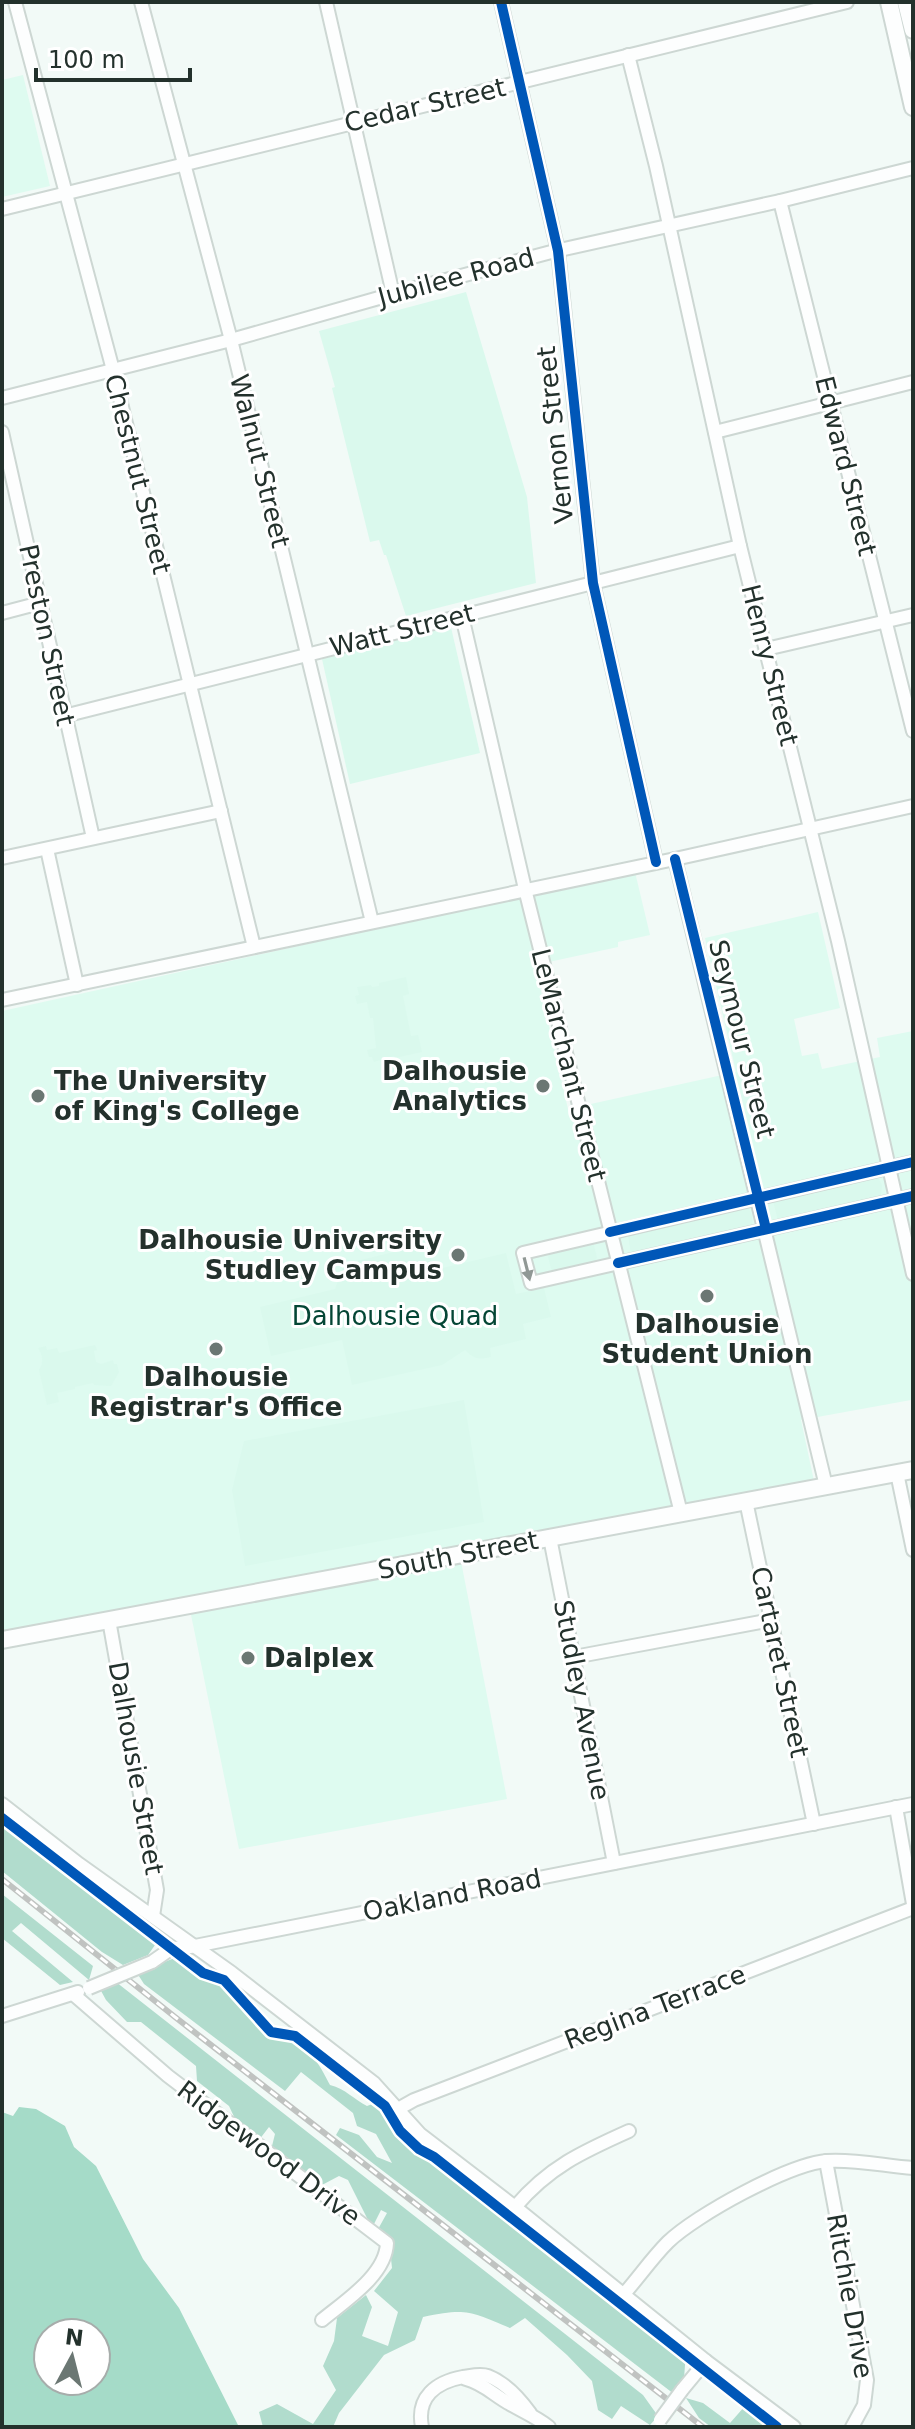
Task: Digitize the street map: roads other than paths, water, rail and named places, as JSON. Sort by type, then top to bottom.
[{"type":"main road","points":[[889,2],[913,107]]},
{"type":"main road","points":[[906,2],[913,30]]},
{"type":"main road","name":"South Street","points":[[2,1640],[905,1471]]},
{"type":"street","name":"Chestnut Street","points":[[15,2],[113,370],[254,947]]},
{"type":"street","name":"Walnut Street","points":[[141,2],[231,340],[372,922]]},
{"type":"street","points":[[326,2],[393,294]]},
{"type":"street","name":"Vernon Street","points":[[501,2],[558,251],[593,583],[656,862]]},
{"type":"street","name":"Cedar Street","points":[[2,209],[847,2]]},
{"type":"street","name":"Henry Street","points":[[628,55],[740,546],[810,829],[913,1274]]},
{"type":"street","name":"Jubilee Road","points":[[2,398],[231,340],[558,251],[913,168]]},
{"type":"street","name":"Edward Street","points":[[780,201],[913,731]]},
{"type":"street","points":[[715,432],[913,382]]},
{"type":"street","name":"Preston Street","points":[[2,432],[93,838]]},
{"type":"street","name":"Watt Street","points":[[64,716],[740,546]]},
{"type":"street","points":[[2,613],[40,603]]},
{"type":"street","points":[[766,649],[913,615]]},
{"type":"street","name":"LeMarchant Street","points":[[462,616],[525,889],[681,1513]]},
{"type":"street","points":[[2,1000],[913,806]]},
{"type":"street","points":[[2,858],[221,811]]},
{"type":"street","points":[[47,849],[77,985]]},
{"type":"street","name":"Seymour Street","points":[[675,859],[826,1486]]},
{"type":"street","points":[[913,1162],[523,1253],[531,1283],[913,1196]]},
{"type":"street","points":[[905,1471],[913,1550]]},
{"type":"street","name":"Cartaret Street","points":[[746,1501],[814,1824]]},
{"type":"street","name":"Studley Avenue","points":[[550,1538],[614,1863]]},
{"type":"street","name":"Dalhousie Street","points":[[109,1620],[157,1890],[153,1916]]},
{"type":"street","points":[[574,1657],[771,1620]]},
{"type":"street","points":[[2,1804],[374,2083],[420,2134],[794,2427]]},
{"type":"street","name":"Oakland Road","points":[[2,2016],[89,1988],[152,1962],[172,1948],[913,1804]]},
{"type":"street","points":[[896,1807],[913,1906]]},
{"type":"street","name":"Regina Terrace","points":[[398,2109],[414,2100],[913,1906]]},
{"type":"street","name":"Ridgewood Drive","points":[[73,1994],[168,2076],[387,2243],[386,2255],[364,2286],[322,2320]]},
{"type":"street","points":[[515,2207],[537,2182],[568,2160],[629,2131]]},
{"type":"street","points":[[624,2294],[668,2242],[700,2217],[751,2189],[807,2165],[826,2161],[913,2168]]},
{"type":"street","name":"Ritchie Drive","points":[[826,2161],[867,2380],[864,2405],[852,2427]]},
{"type":"street","points":[[657,2424],[706,2361]]},
{"type":"street","points":[[422,2427],[421,2406],[427,2395],[444,2381],[475,2375],[488,2376],[517,2396],[530,2413],[549,2427]]},
{"type":"railway","points":[[2,1879],[703,2427]]},
{"type":"place","name":"Dalhousie Analytics","points":[[543,1086]]},
{"type":"place","name":"The University of King's College","points":[[38,1096]]},
{"type":"place","name":"Dalhousie University Studley Campus","points":[[458,1255]]},
{"type":"place","name":"Dalhousie Student Union","points":[[707,1296]]},
{"type":"place","name":"Dalhousie Registrar's Office","points":[[216,1349]]},
{"type":"place","name":"Dalplex","points":[[248,1658]]},
{"type":"park label","name":"Dalhousie Quad","points":[[395,1316]]}]
